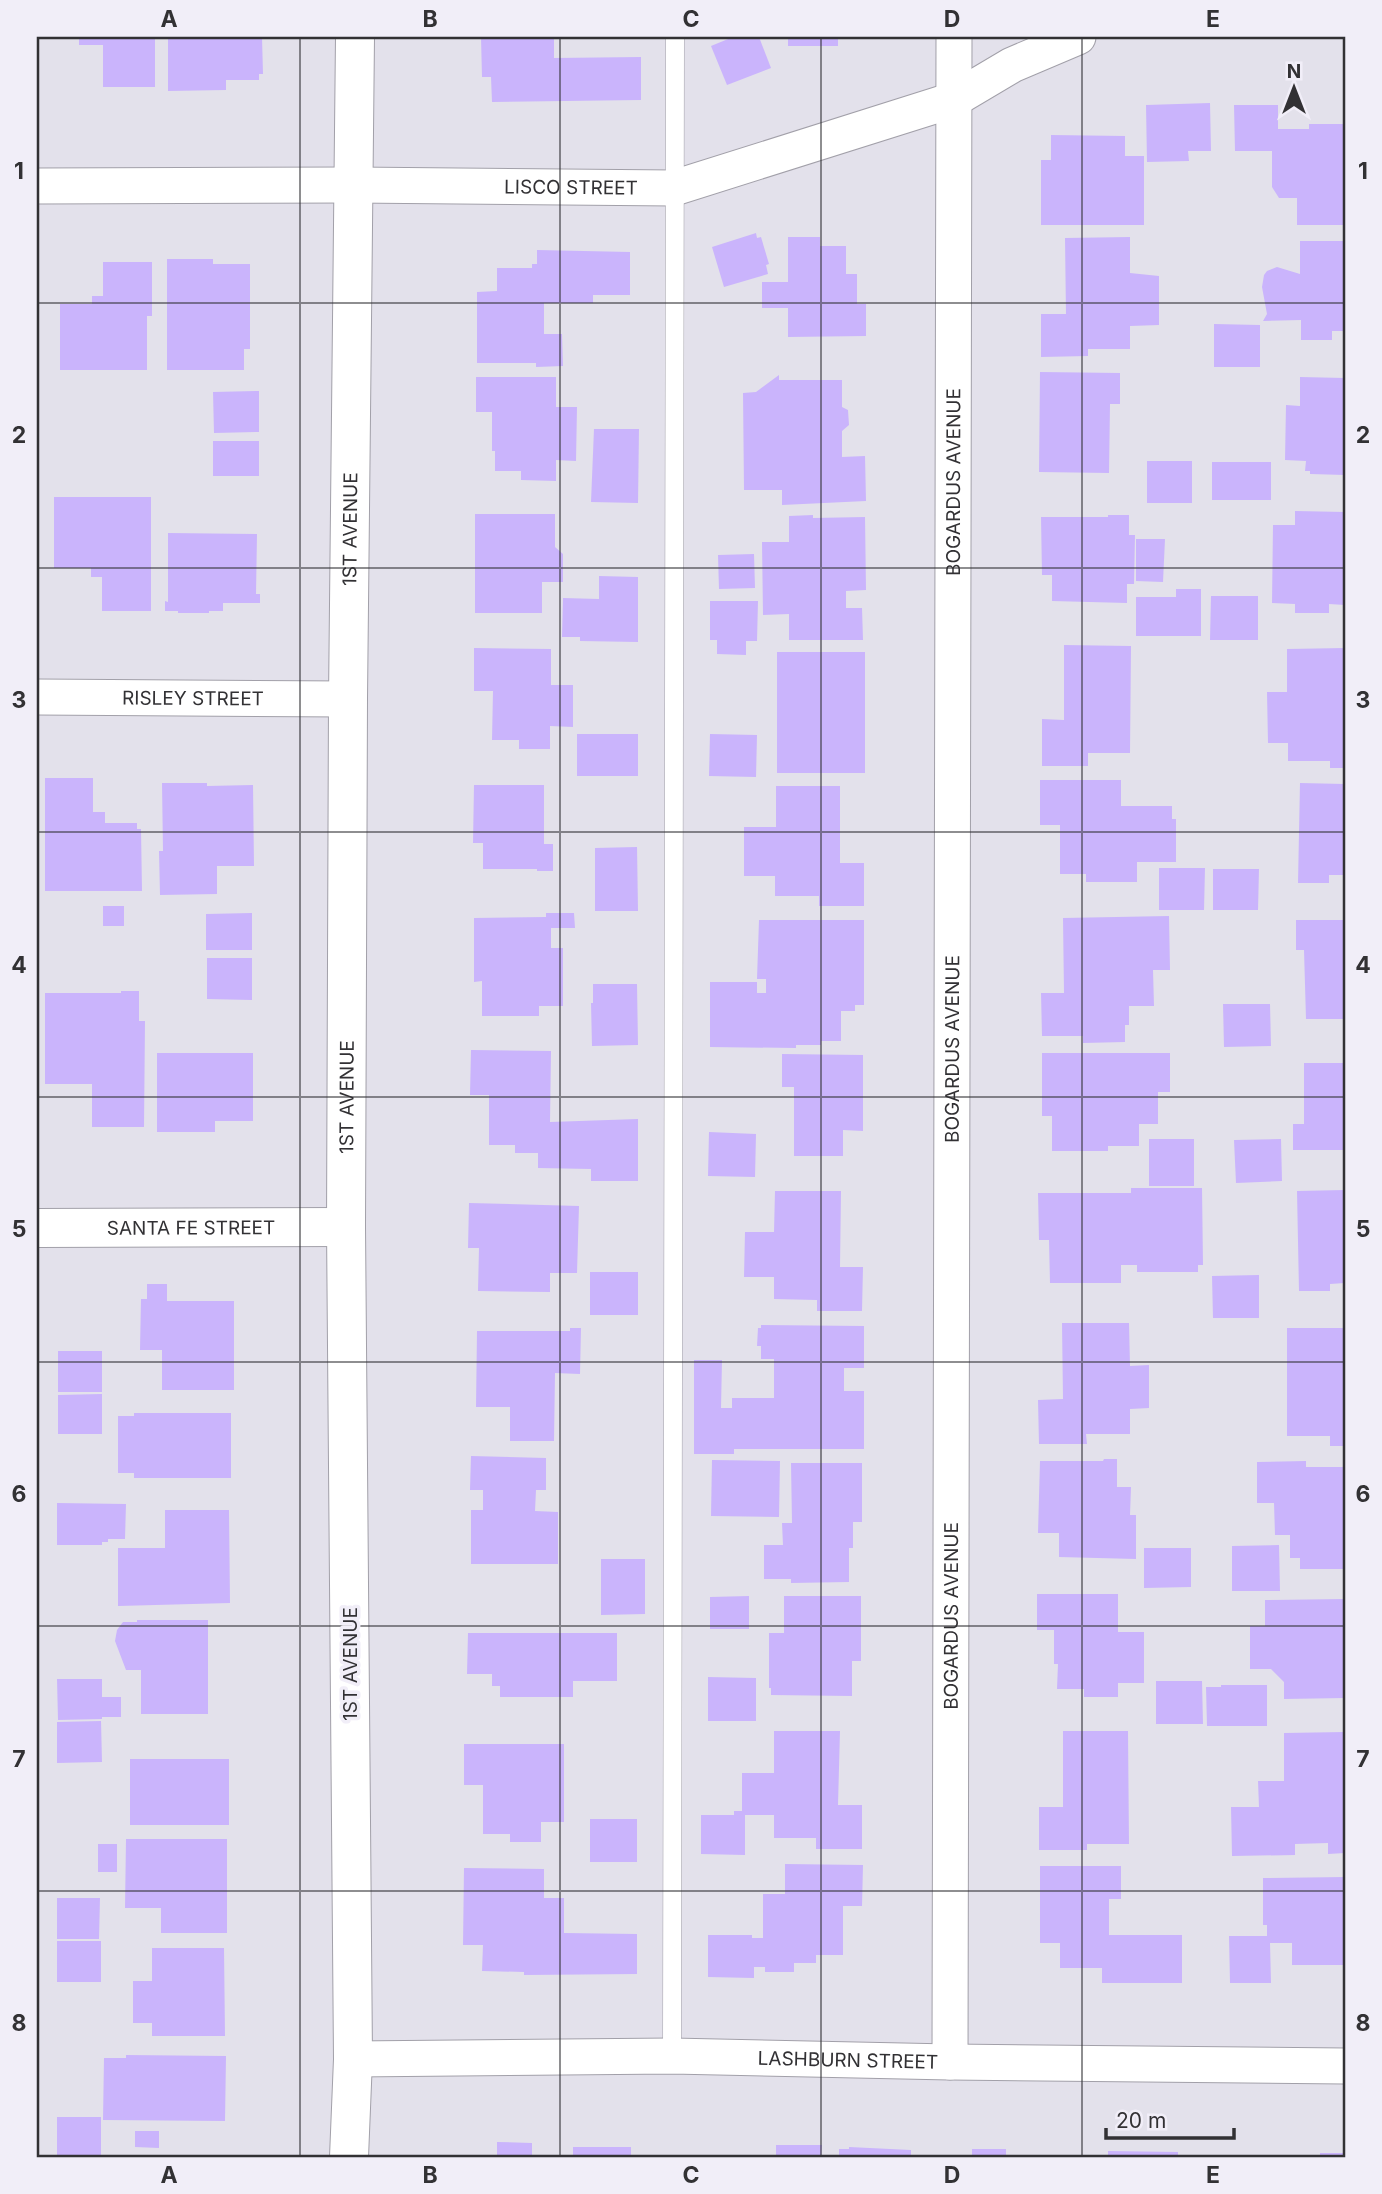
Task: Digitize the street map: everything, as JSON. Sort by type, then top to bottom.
[{"type":"main road","name":"1ST AVENUE","points":[[349,2157],[353,2059],[346,1227],[355,37]]},
{"type":"main road","name":"SANTA FE STREET","points":[[37,1228],[346,1227]]},
{"type":"street","name":"BOGARDUS AVENUE","points":[[950,2062],[954,37]]},
{"type":"street","name":"LISCO STREET","points":[[37,186],[674,188],[953,100],[1012,65],[1077,37]]},
{"type":"street","name":"RISLEY STREET","points":[[37,697],[348,699]]},
{"type":"street","name":"LASHBURN STREET","points":[[353,2059],[672,2056],[1345,2066]]},
{"type":"lane","points":[[672,2056],[675,37]]},
{"type":"building","points":[[79,37],[155,37],[155,87],[103,87],[103,45],[79,45]]},
{"type":"building","points":[[168,37],[262,37],[263,74],[259,74],[259,80],[226,80],[226,90],[168,91]]},
{"type":"building","points":[[481,37],[554,37],[554,58],[641,57],[641,100],[492,102],[491,77],[482,77]]},
{"type":"building","points":[[733,37],[759,37],[771,68],[727,85],[711,46]]},
{"type":"building","points":[[788,37],[838,37],[838,46],[788,46]]},
{"type":"building","points":[[1210,103],[1211,151],[1188,151],[1189,161],[1147,162],[1146,105]]},
{"type":"building","points":[[1234,105],[1278,105],[1278,129],[1309,129],[1309,124],[1345,124],[1345,225],[1297,225],[1297,198],[1279,198],[1272,187],[1272,151],[1235,151]]},
{"type":"building","points":[[1051,135],[1125,136],[1125,156],[1144,156],[1144,225],[1041,225],[1041,160],[1051,160]]},
{"type":"building","points":[[756,233],[757,238],[761,237],[769,264],[766,265],[768,274],[724,287],[712,247]]},
{"type":"building","points":[[788,237],[820,237],[820,246],[846,246],[846,274],[857,274],[857,304],[866,304],[866,336],[788,337],[788,308],[762,308],[762,282],[788,282]]},
{"type":"building","points":[[1130,237],[1130,273],[1159,276],[1159,325],[1130,326],[1130,349],[1088,349],[1088,356],[1041,357],[1041,314],[1066,314],[1065,238]]},
{"type":"building","points":[[1300,241],[1345,241],[1345,331],[1332,331],[1332,340],[1301,340],[1301,320],[1263,321],[1267,314],[1262,287],[1264,275],[1277,267],[1300,274]]},
{"type":"building","points":[[537,250],[630,252],[630,295],[593,295],[593,303],[544,303],[544,334],[562,334],[563,366],[477,363],[477,292],[497,291],[497,268],[532,268],[532,264],[537,264]]},
{"type":"building","points":[[167,259],[213,259],[213,264],[250,264],[250,349],[244,349],[244,370],[167,370]]},
{"type":"building","points":[[103,262],[152,262],[152,316],[147,316],[147,370],[60,370],[60,304],[92,304],[92,296],[103,296]]},
{"type":"building","points":[[1214,324],[1260,325],[1260,367],[1214,367]]},
{"type":"building","points":[[1040,372],[1120,373],[1120,404],[1110,404],[1109,473],[1039,472]]},
{"type":"building","points":[[779,375],[779,380],[842,380],[842,407],[848,410],[849,425],[842,431],[842,457],[865,456],[866,501],[782,505],[782,490],[744,490],[743,393],[756,392]]},
{"type":"building","points":[[476,377],[556,377],[556,407],[577,407],[576,461],[556,460],[556,481],[521,480],[521,471],[495,471],[492,412],[476,412]]},
{"type":"building","points":[[1300,377],[1345,378],[1345,475],[1310,474],[1310,471],[1305,471],[1306,461],[1285,460],[1286,405],[1300,406]]},
{"type":"building","points":[[259,391],[259,432],[214,433],[213,392]]},
{"type":"building","points":[[594,429],[639,429],[638,503],[591,502]]},
{"type":"building","points":[[213,441],[259,441],[259,476],[213,476]]},
{"type":"building","points":[[1147,461],[1192,461],[1192,503],[1147,503]]},
{"type":"building","points":[[1212,462],[1271,462],[1271,500],[1212,500]]},
{"type":"building","points":[[54,497],[151,497],[151,611],[102,611],[102,577],[91,577],[91,568],[54,568]]},
{"type":"building","points":[[1295,511],[1345,512],[1345,605],[1329,604],[1329,613],[1295,613],[1295,604],[1272,603],[1273,525],[1295,525]]},
{"type":"building","points":[[475,514],[555,514],[555,547],[563,554],[563,582],[542,582],[542,613],[475,613]]},
{"type":"building","points":[[813,515],[813,518],[865,517],[866,590],[846,591],[846,608],[862,608],[863,640],[789,640],[789,614],[763,615],[762,542],[789,542],[789,516]]},
{"type":"building","points":[[1129,515],[1129,535],[1135,535],[1134,584],[1127,584],[1127,603],[1052,601],[1052,575],[1042,575],[1041,517]]},
{"type":"building","points":[[168,533],[257,534],[256,594],[260,594],[260,603],[223,603],[223,611],[209,613],[165,611],[165,601],[168,602]]},
{"type":"building","points":[[1136,539],[1165,539],[1163,582],[1136,581]]},
{"type":"building","points":[[754,554],[755,588],[719,589],[718,555]]},
{"type":"building","points":[[599,576],[638,577],[638,642],[580,641],[580,637],[562,637],[563,598],[599,599]]},
{"type":"building","points":[[1176,589],[1201,589],[1201,636],[1136,636],[1136,597],[1176,597]]},
{"type":"building","points":[[1211,596],[1258,596],[1258,640],[1210,640]]},
{"type":"building","points":[[710,601],[758,601],[757,641],[746,641],[746,655],[717,654],[717,640],[710,640]]},
{"type":"building","points":[[1064,645],[1131,646],[1130,753],[1088,753],[1088,766],[1042,766],[1042,719],[1064,720]]},
{"type":"building","points":[[474,648],[551,649],[551,685],[573,685],[573,727],[550,726],[550,749],[519,749],[519,740],[492,740],[493,691],[474,691]]},
{"type":"building","points":[[1345,648],[1345,768],[1330,768],[1330,761],[1288,761],[1288,743],[1268,743],[1267,692],[1287,692],[1287,649]]},
{"type":"building","points":[[777,652],[865,652],[865,773],[777,773]]},
{"type":"building","points":[[577,734],[638,734],[638,776],[577,776]]},
{"type":"building","points":[[710,734],[757,735],[756,777],[709,776]]},
{"type":"building","points":[[45,778],[93,778],[93,812],[105,812],[105,823],[137,823],[137,829],[141,829],[142,891],[45,891]]},
{"type":"building","points":[[1040,780],[1121,780],[1121,806],[1172,806],[1172,819],[1176,819],[1176,862],[1137,862],[1137,882],[1086,882],[1086,874],[1060,874],[1060,825],[1040,825]]},
{"type":"building","points":[[162,783],[253,785],[254,866],[217,866],[217,894],[160,895],[159,851],[163,851]]},
{"type":"building","points":[[1300,783],[1345,784],[1345,875],[1329,875],[1329,883],[1298,883]]},
{"type":"building","points":[[474,785],[544,785],[544,844],[553,844],[553,871],[483,869],[483,843],[473,843]]},
{"type":"building","points":[[776,786],[840,786],[840,863],[864,863],[864,906],[819,906],[819,896],[775,896],[775,876],[744,876],[744,827],[776,827]]},
{"type":"building","points":[[637,847],[638,911],[595,911],[595,848]]},
{"type":"building","points":[[1159,868],[1205,868],[1204,910],[1159,910]]},
{"type":"building","points":[[1213,869],[1259,869],[1258,910],[1213,910]]},
{"type":"building","points":[[103,906],[124,906],[124,926],[103,926]]},
{"type":"building","points":[[252,913],[252,950],[206,950],[206,914]]},
{"type":"building","points":[[546,913],[574,913],[575,928],[551,928],[551,948],[563,948],[563,1006],[539,1006],[539,1016],[482,1016],[482,981],[474,982],[474,918],[546,917]]},
{"type":"building","points":[[1169,916],[1170,970],[1153,970],[1154,1006],[1129,1006],[1125,1042],[1083,1043],[1083,1036],[1042,1036],[1041,993],[1064,993],[1063,918]]},
{"type":"building","points":[[759,920],[864,920],[864,1005],[855,1005],[855,1011],[841,1011],[841,1041],[821,1041],[821,1045],[796,1045],[796,1048],[710,1047],[710,982],[757,982],[757,993],[766,993],[766,979],[757,979]]},
{"type":"building","points":[[1296,920],[1345,920],[1345,1019],[1306,1019],[1304,950],[1296,950]]},
{"type":"building","points":[[207,958],[252,958],[252,1000],[207,999]]},
{"type":"building","points":[[593,984],[637,984],[638,1045],[592,1046]]},
{"type":"building","points":[[139,991],[139,1021],[145,1021],[144,1127],[92,1127],[92,1084],[45,1084],[45,993]]},
{"type":"building","points":[[1223,1004],[1270,1004],[1271,1046],[1224,1047]]},
{"type":"building","points":[[471,1050],[551,1051],[550,1122],[638,1119],[638,1181],[591,1181],[591,1169],[538,1168],[538,1153],[515,1153],[515,1145],[489,1145],[489,1095],[470,1095]]},
{"type":"building","points":[[157,1053],[253,1053],[253,1121],[215,1121],[215,1132],[157,1132]]},
{"type":"building","points":[[1042,1053],[1170,1053],[1170,1092],[1158,1092],[1158,1124],[1139,1124],[1139,1146],[1108,1146],[1108,1151],[1052,1151],[1052,1116],[1042,1116]]},
{"type":"building","points":[[782,1054],[863,1055],[863,1131],[843,1130],[843,1156],[794,1156],[794,1087],[782,1087]]},
{"type":"building","points":[[1304,1063],[1345,1063],[1345,1150],[1293,1150],[1293,1124],[1304,1124]]},
{"type":"building","points":[[709,1132],[756,1134],[755,1177],[708,1176]]},
{"type":"building","points":[[1149,1139],[1194,1139],[1194,1186],[1149,1186]]},
{"type":"building","points":[[1281,1139],[1282,1181],[1236,1183],[1234,1140]]},
{"type":"building","points":[[1131,1188],[1202,1188],[1203,1265],[1198,1265],[1198,1272],[1137,1272],[1137,1265],[1121,1265],[1121,1283],[1050,1283],[1049,1240],[1039,1240],[1038,1193],[1131,1193]]},
{"type":"building","points":[[1345,1190],[1345,1283],[1330,1284],[1330,1291],[1299,1291],[1297,1191]]},
{"type":"building","points":[[775,1191],[841,1191],[840,1267],[863,1267],[862,1311],[817,1311],[817,1300],[774,1299],[774,1277],[744,1277],[745,1232],[774,1232]]},
{"type":"building","points":[[469,1203],[579,1206],[577,1273],[550,1273],[550,1292],[478,1291],[479,1248],[468,1248]]},
{"type":"building","points":[[590,1272],[638,1272],[638,1315],[590,1315]]},
{"type":"building","points":[[1259,1275],[1259,1318],[1213,1318],[1212,1276]]},
{"type":"building","points":[[147,1284],[167,1284],[167,1301],[234,1301],[234,1390],[162,1390],[162,1350],[140,1350],[141,1299],[147,1299]]},
{"type":"building","points":[[1062,1323],[1129,1323],[1130,1366],[1149,1365],[1149,1408],[1130,1409],[1130,1434],[1086,1434],[1087,1444],[1039,1444],[1038,1400],[1063,1399]]},
{"type":"building","points":[[761,1325],[864,1326],[864,1368],[844,1368],[844,1391],[864,1391],[864,1449],[734,1449],[734,1454],[694,1454],[694,1360],[722,1360],[721,1408],[732,1408],[732,1398],[774,1398],[774,1359],[761,1359],[761,1346],[757,1346],[758,1328],[761,1328]]},
{"type":"building","points":[[570,1328],[581,1328],[580,1374],[555,1373],[554,1441],[510,1441],[510,1407],[476,1407],[477,1331],[570,1331]]},
{"type":"building","points":[[1287,1328],[1345,1328],[1345,1446],[1330,1446],[1330,1436],[1287,1436]]},
{"type":"building","points":[[58,1351],[102,1351],[102,1392],[58,1392]]},
{"type":"building","points":[[102,1394],[102,1434],[58,1434],[58,1395]]},
{"type":"building","points":[[134,1413],[231,1413],[231,1478],[134,1478],[134,1473],[118,1473],[118,1416],[134,1416]]},
{"type":"building","points":[[471,1456],[546,1458],[546,1490],[536,1490],[535,1511],[558,1512],[558,1564],[471,1564],[471,1510],[483,1510],[483,1490],[470,1490]]},
{"type":"building","points":[[1117,1459],[1117,1487],[1131,1487],[1130,1515],[1136,1515],[1136,1559],[1059,1557],[1059,1533],[1038,1533],[1040,1461]]},
{"type":"building","points":[[712,1460],[780,1461],[779,1517],[711,1516]]},
{"type":"building","points":[[1306,1461],[1306,1467],[1345,1467],[1345,1569],[1300,1569],[1300,1558],[1290,1558],[1290,1535],[1275,1535],[1274,1503],[1257,1503],[1257,1462]]},
{"type":"building","points":[[791,1463],[862,1463],[862,1522],[853,1522],[853,1548],[849,1548],[849,1582],[791,1583],[791,1579],[764,1579],[764,1545],[783,1545],[782,1523],[792,1523]]},
{"type":"building","points":[[57,1503],[126,1504],[125,1539],[108,1539],[108,1542],[102,1542],[102,1545],[57,1545]]},
{"type":"building","points":[[165,1510],[229,1510],[230,1603],[118,1606],[118,1548],[165,1548]]},
{"type":"building","points":[[1279,1545],[1280,1591],[1232,1591],[1232,1546]]},
{"type":"building","points":[[1144,1548],[1191,1548],[1191,1587],[1144,1588]]},
{"type":"building","points":[[601,1559],[645,1559],[645,1614],[601,1615]]},
{"type":"building","points":[[1037,1594],[1118,1594],[1118,1632],[1144,1632],[1144,1683],[1118,1683],[1118,1697],[1084,1697],[1084,1689],[1057,1689],[1058,1664],[1054,1664],[1054,1630],[1037,1630]]},
{"type":"building","points":[[749,1596],[749,1629],[710,1629],[710,1597]]},
{"type":"building","points":[[784,1596],[861,1596],[861,1661],[852,1661],[852,1696],[771,1695],[769,1633],[784,1633]]},
{"type":"building","points":[[1345,1599],[1345,1698],[1284,1699],[1284,1682],[1271,1669],[1250,1669],[1250,1626],[1265,1626],[1265,1600]]},
{"type":"building","points":[[208,1620],[208,1714],[141,1714],[141,1670],[126,1670],[115,1641],[117,1630],[123,1622]]},
{"type":"building","points":[[468,1633],[617,1633],[617,1681],[573,1681],[573,1697],[500,1697],[500,1686],[492,1686],[492,1674],[467,1674]]},
{"type":"building","points":[[708,1677],[756,1678],[756,1721],[708,1721]]},
{"type":"building","points":[[57,1679],[102,1679],[102,1697],[121,1697],[121,1717],[58,1720]]},
{"type":"building","points":[[1156,1681],[1202,1681],[1203,1724],[1156,1724]]},
{"type":"building","points":[[1267,1685],[1267,1726],[1207,1726],[1206,1687]]},
{"type":"building","points":[[101,1721],[102,1762],[57,1763],[57,1722]]},
{"type":"building","points":[[774,1731],[840,1731],[838,1805],[862,1805],[862,1849],[816,1849],[816,1838],[774,1838],[774,1815],[745,1815],[745,1855],[701,1854],[701,1815],[734,1815],[734,1811],[742,1811],[742,1773],[774,1773]]},
{"type":"building","points":[[1063,1731],[1128,1731],[1129,1844],[1087,1844],[1087,1850],[1039,1850],[1039,1807],[1063,1807]]},
{"type":"building","points":[[1345,1732],[1345,1853],[1328,1854],[1328,1843],[1295,1844],[1295,1855],[1232,1856],[1231,1807],[1259,1807],[1258,1781],[1284,1781],[1284,1733]]},
{"type":"building","points":[[464,1744],[564,1744],[564,1822],[541,1822],[541,1842],[510,1842],[510,1834],[483,1834],[483,1785],[464,1785]]},
{"type":"building","points":[[130,1759],[229,1759],[229,1825],[130,1825]]},
{"type":"building","points":[[590,1819],[637,1819],[637,1862],[590,1862]]},
{"type":"building","points":[[126,1839],[227,1839],[227,1933],[161,1933],[161,1908],[125,1908]]},
{"type":"building","points":[[98,1844],[117,1844],[117,1872],[98,1872]]},
{"type":"building","points":[[785,1864],[863,1865],[862,1906],[843,1906],[843,1955],[816,1955],[816,1963],[794,1963],[794,1972],[765,1972],[765,1967],[754,1967],[754,1978],[708,1977],[708,1935],[752,1935],[752,1938],[763,1938],[763,1894],[785,1894]]},
{"type":"building","points":[[1040,1866],[1121,1866],[1121,1899],[1109,1899],[1109,1935],[1182,1935],[1182,1983],[1102,1983],[1102,1968],[1060,1968],[1060,1943],[1040,1943]]},
{"type":"building","points":[[464,1868],[544,1869],[544,1898],[564,1898],[564,1933],[637,1934],[637,1974],[524,1975],[524,1972],[482,1971],[483,1945],[463,1945]]},
{"type":"building","points":[[1345,1877],[1345,1965],[1292,1965],[1292,1943],[1270,1943],[1271,1983],[1230,1983],[1229,1936],[1267,1936],[1267,1925],[1263,1925],[1263,1878]]},
{"type":"building","points":[[57,1898],[100,1898],[99,1939],[57,1939]]},
{"type":"building","points":[[57,1941],[101,1941],[101,1982],[57,1982]]},
{"type":"building","points":[[152,1948],[224,1948],[225,2036],[152,2036],[152,2023],[133,2023],[133,1981],[152,1981]]},
{"type":"building","points":[[126,2055],[226,2056],[225,2121],[103,2120],[104,2058],[126,2058]]},
{"type":"building","points":[[57,2117],[101,2117],[101,2157],[57,2157]]},
{"type":"building","points":[[135,2131],[159,2131],[159,2148],[135,2147]]},
{"type":"building","points":[[497,2142],[532,2143],[532,2157],[497,2157]]},
{"type":"building","points":[[776,2145],[822,2145],[821,2157],[776,2157]]},
{"type":"building","points":[[573,2147],[631,2147],[631,2157],[573,2157]]},
{"type":"building","points":[[849,2147],[911,2150],[911,2157],[839,2157],[839,2149]]},
{"type":"building","points":[[972,2149],[1006,2149],[1006,2157],[972,2157]]},
{"type":"building","points":[[1108,2151],[1178,2152],[1178,2157],[1108,2157]]},
{"type":"building","points":[[1320,2153],[1345,2153],[1345,2157],[1320,2157]]}]
